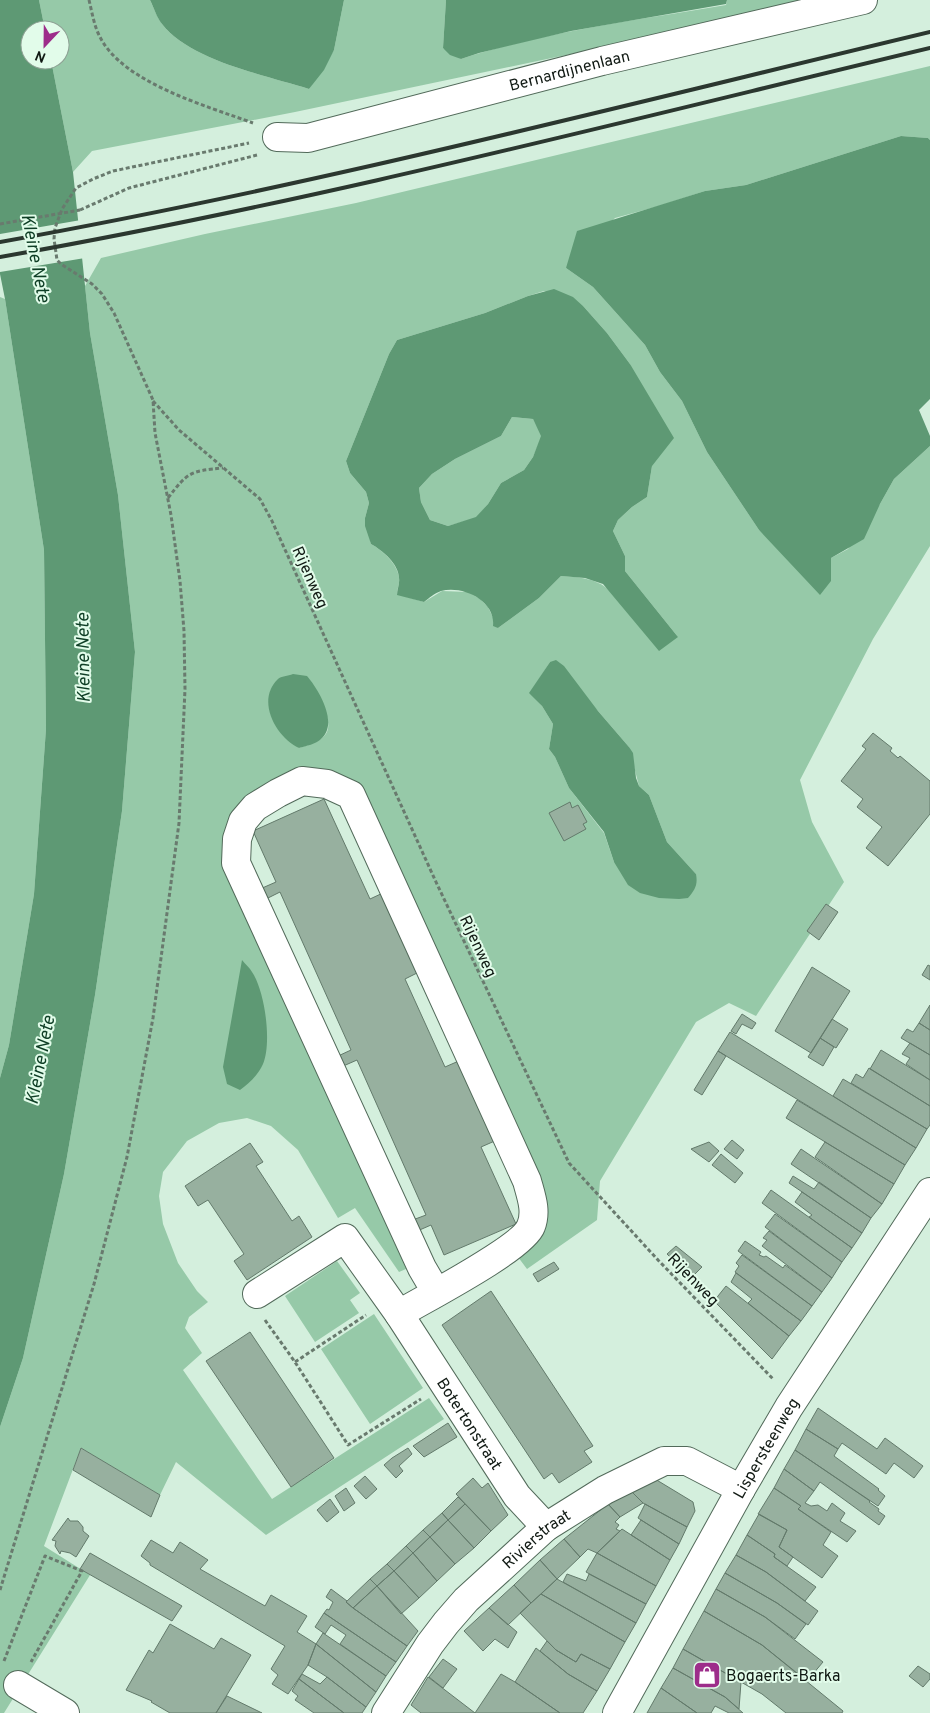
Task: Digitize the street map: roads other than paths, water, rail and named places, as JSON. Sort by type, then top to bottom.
[{"type":"street","name":"Bernardijnenlaan","points":[[277,137],[308,138],[602,61],[863,0]]},
{"type":"street","points":[[394,1307],[436,1292],[502,1254],[520,1241],[531,1226],[534,1206],[526,1181],[351,795],[327,784],[302,781],[278,792],[255,806],[243,821],[240,830],[236,863],[422,1268],[436,1292]]},
{"type":"street","name":"Lispersteenweg","points":[[617,1713],[741,1488],[789,1407],[930,1192]]},
{"type":"street","name":"Botertonstraat","points":[[259,1305],[345,1238],[394,1307],[517,1496],[546,1527]]},
{"type":"street","name":"Rivierstraat","points":[[386,1713],[430,1644],[446,1623],[466,1600],[546,1527],[606,1490],[664,1461],[687,1461],[741,1488]]},
{"type":"street","points":[[18,1685],[59,1710]]},
{"type":"street","points":[[26,1713],[59,1710]]},
{"type":"water","name":"Kleine Nete","points":[[0,0],[39,0],[43,20],[20,20],[20,70],[53,70],[73,172],[90,333],[118,495],[135,652],[122,811],[95,995],[64,1174],[23,1358],[0,1427],[0,1078],[9,1045],[34,894],[46,729],[44,550],[0,274]]},
{"type":"water","points":[[150,0],[344,0],[334,50],[324,70],[309,89],[230,65],[191,48],[175,37],[162,24]]},
{"type":"water","points":[[446,0],[727,0],[726,4],[571,31],[461,59],[450,55],[443,48]]},
{"type":"water","points":[[901,136],[928,138],[930,140],[930,399],[919,410],[930,436],[930,446],[894,479],[864,539],[831,558],[831,581],[820,595],[759,530],[707,452],[682,401],[660,372],[645,345],[593,287],[566,268],[577,231],[705,191],[746,185]]},
{"type":"water","points":[[554,289],[573,297],[584,307],[607,333],[630,364],[674,438],[652,466],[647,497],[618,520],[613,531],[625,556],[625,571],[678,637],[659,651],[603,584],[585,578],[561,576],[539,598],[498,628],[493,626],[493,617],[484,602],[459,590],[441,591],[424,602],[397,595],[399,580],[396,568],[385,554],[371,544],[365,526],[369,503],[366,492],[350,473],[346,461],[389,354],[397,340],[485,313],[528,296]],"holes":[[[512,417],[533,419],[541,436],[533,457],[524,470],[501,483],[488,504],[476,517],[448,526],[430,520],[421,502],[419,488],[432,474],[455,459],[501,436]]]},
{"type":"water","points":[[556,660],[564,666],[633,753],[636,778],[639,786],[649,795],[667,842],[696,874],[697,881],[695,887],[688,898],[659,898],[640,893],[628,885],[614,862],[604,832],[569,788],[555,757],[549,749],[553,724],[542,706],[529,693],[550,662]]},
{"type":"water","points":[[293,674],[307,676],[317,690],[328,716],[326,733],[321,739],[314,744],[299,748],[283,736],[277,728],[269,708],[268,698],[271,688],[279,678]]},
{"type":"water","points":[[242,960],[251,970],[257,981],[264,1004],[267,1043],[266,1055],[261,1068],[253,1079],[240,1090],[227,1084],[223,1067]]},
{"type":"railway","points":[[0,242],[234,196],[467,144],[930,32]]},
{"type":"railway","points":[[0,257],[234,212],[467,160],[930,48]]},
{"type":"place","name":"Bogaerts-Barka","points":[[707,1675]]}]
